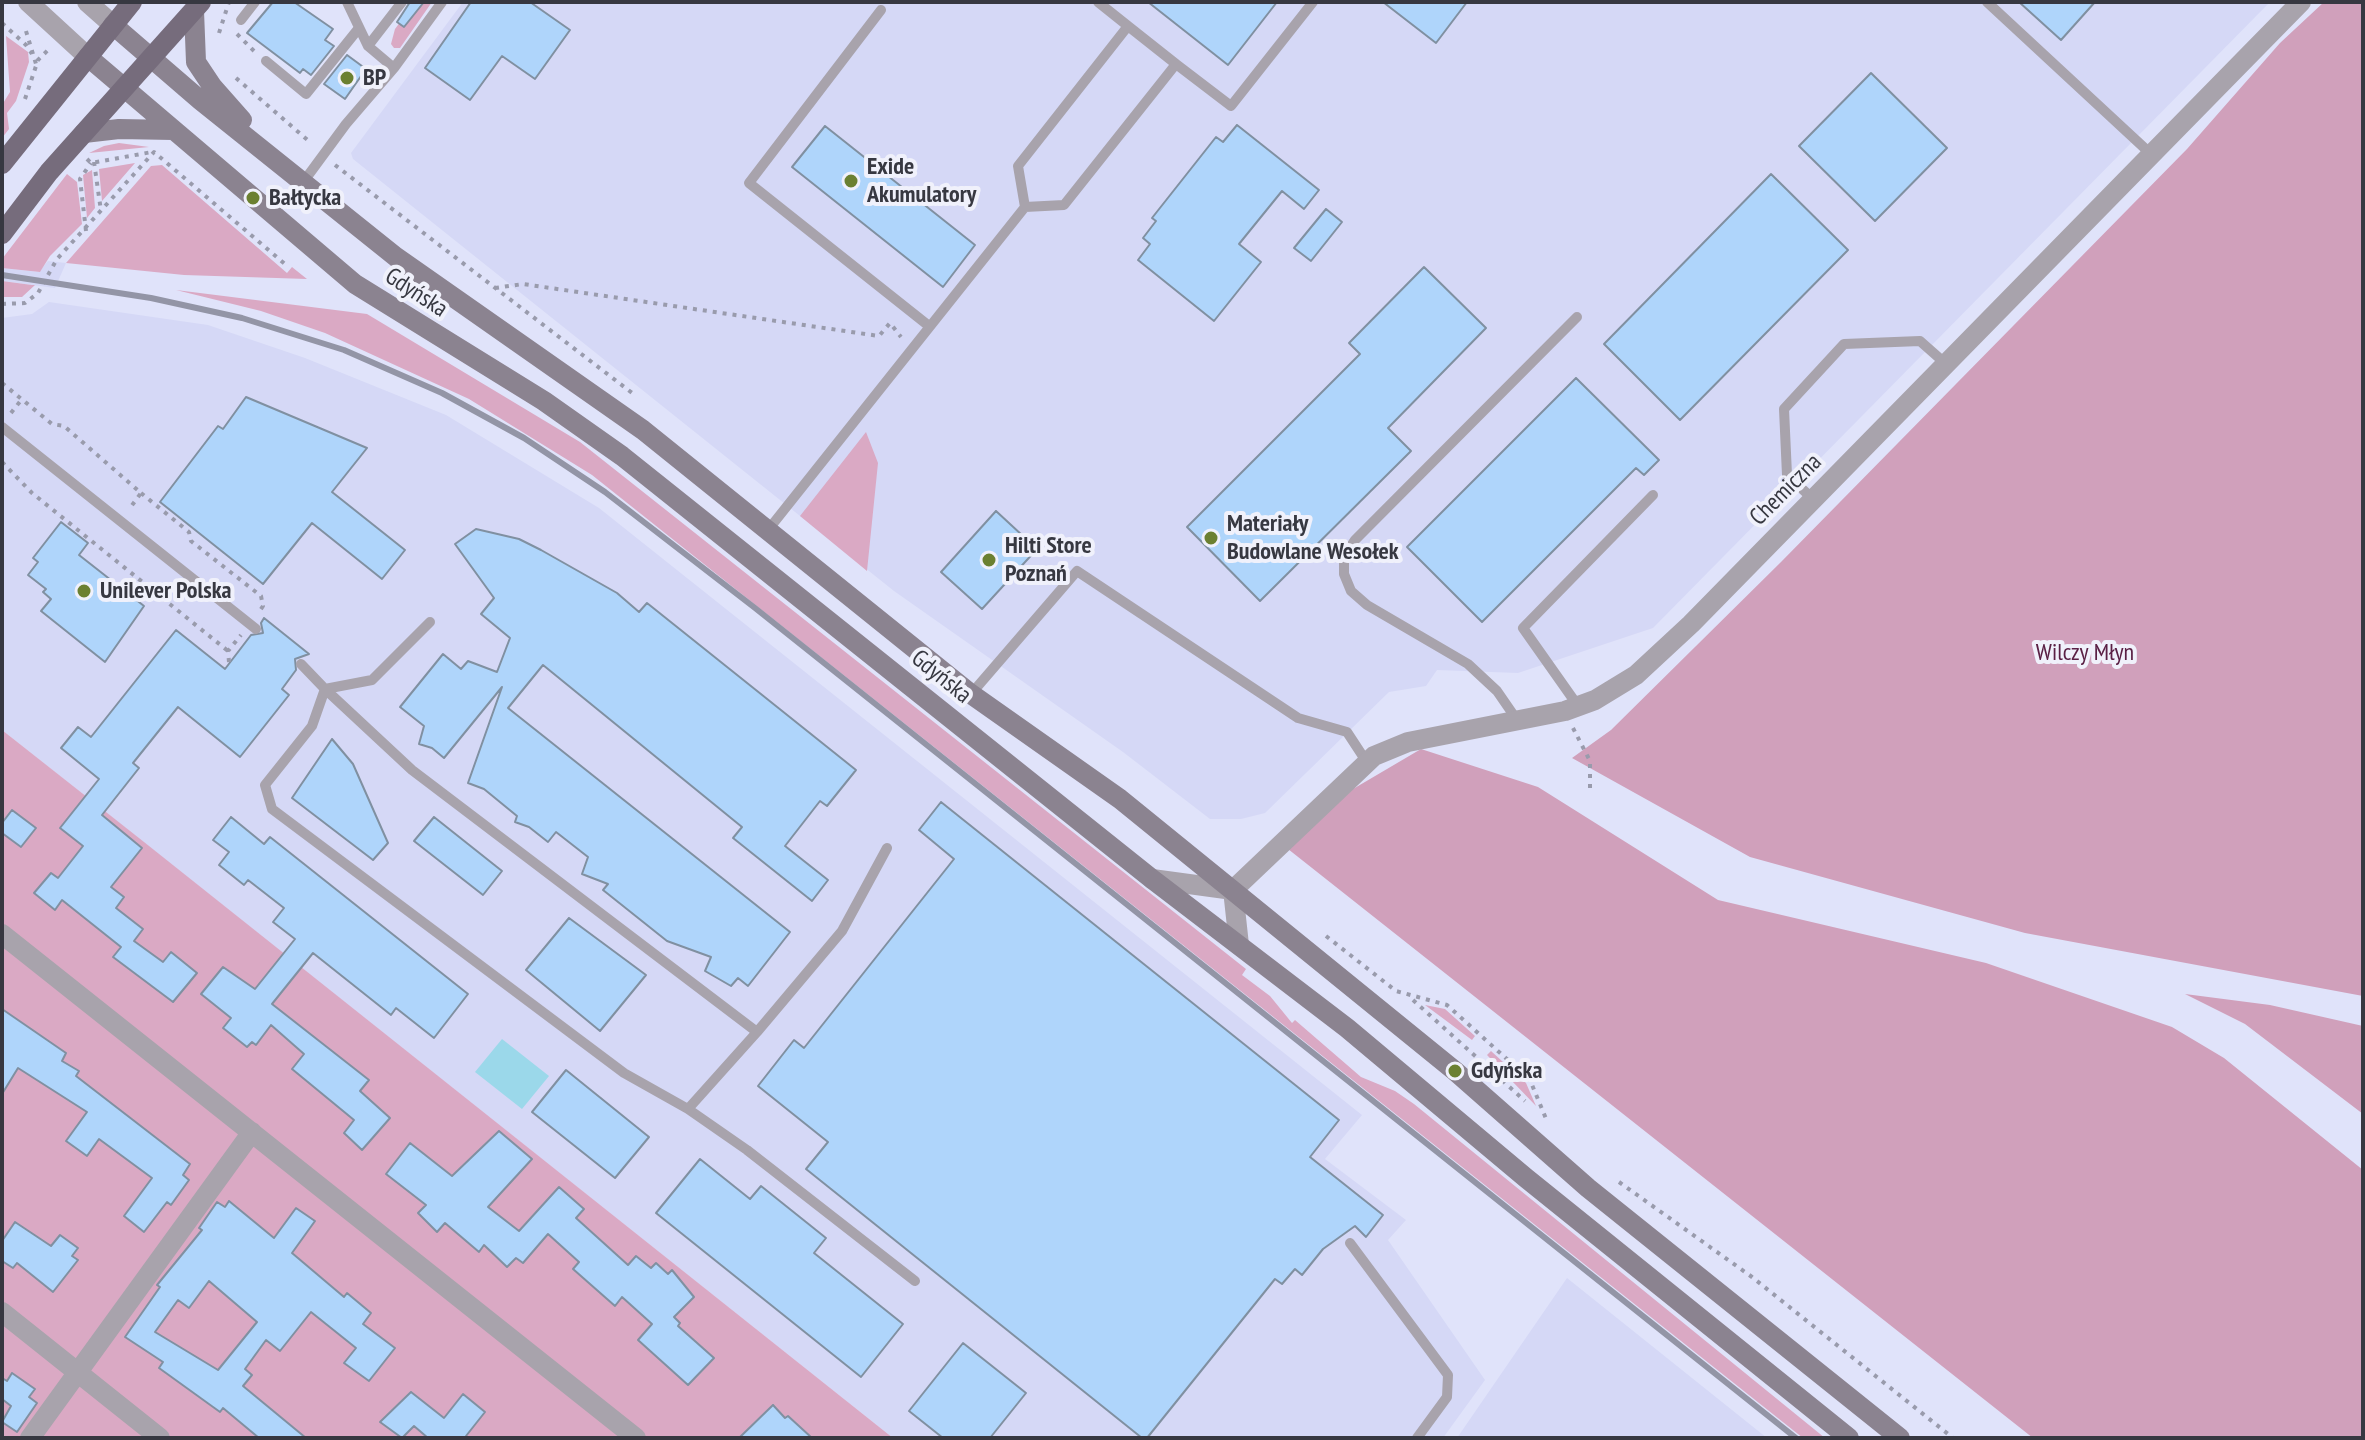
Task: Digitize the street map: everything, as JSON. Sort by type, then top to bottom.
[{"type":"main road","points":[[2,164],[132,2]]},
{"type":"main road","points":[[2,234],[84,133],[198,6]]},
{"type":"main road","name":"Gdyńska","points":[[198,6],[194,54],[203,76],[283,163]]},
{"type":"main road","name":"Gdyńska","points":[[113,25],[200,100],[283,163],[396,257],[643,430],[971,694],[1120,799],[1455,1071],[1588,1188],[1900,1438]]},
{"type":"main road","name":"Gdyńska","points":[[88,57],[355,284],[544,401],[622,456],[1152,879],[1347,1028],[1526,1178],[1849,1438]]},
{"type":"main road","points":[[84,133],[119,129],[173,130]]},
{"type":"street","name":"Gdyńska","points":[[28,2],[88,57]]},
{"type":"street","name":"Gdyńska","points":[[87,2],[113,25]]},
{"type":"street","name":"Chemiczna","points":[[1233,890],[1366,761],[1408,742],[1571,709],[1621,686],[1653,661],[2301,2]]},
{"type":"street","points":[[1152,879],[1233,890],[1239,945]]},
{"type":"street","points":[[2,934],[636,1438]]},
{"type":"street","points":[[30,1438],[252,1132]]},
{"type":"street","points":[[2,1312],[160,1438]]},
{"type":"lane","points":[[241,20],[255,2]]},
{"type":"lane","points":[[368,46],[402,2]]},
{"type":"lane","points":[[304,181],[442,2]]},
{"type":"lane","points":[[1098,2],[1231,106],[1313,2]]},
{"type":"lane","points":[[1987,2],[2152,155]]},
{"type":"lane","points":[[350,3],[368,46],[394,68]]},
{"type":"lane","points":[[881,10],[749,183],[929,326]]},
{"type":"lane","points":[[1025,207],[1018,166],[1128,26]]},
{"type":"lane","points":[[266,61],[306,94],[359,28]]},
{"type":"lane","points":[[768,530],[1025,207],[1064,205],[1176,64]]},
{"type":"lane","points":[[1518,722],[1497,691],[1468,664],[1367,605],[1351,591],[1344,574],[1344,557],[1355,540],[1577,317]]},
{"type":"lane","points":[[1813,499],[1787,475],[1784,409],[1844,344],[1920,341],[1946,364]]},
{"type":"lane","points":[[2,427],[256,629]]},
{"type":"lane","points":[[1571,709],[1523,628],[1653,495]]},
{"type":"lane","points":[[971,694],[1077,571],[1298,718],[1347,732],[1366,761]]},
{"type":"lane","points":[[325,689],[372,680],[430,622]]},
{"type":"lane","points":[[301,664],[412,770],[757,1032]]},
{"type":"lane","points":[[325,689],[312,726],[265,785],[272,809],[624,1073],[688,1109],[747,1150],[915,1281]]},
{"type":"lane","points":[[688,1109],[842,931],[887,848]]},
{"type":"lane","points":[[1350,1243],[1448,1375],[1447,1397],[1417,1438]]},
{"type":"path","points":[[241,20],[236,37],[266,61]]},
{"type":"path","points":[[3,26],[26,45],[36,64],[22,25]]},
{"type":"path","points":[[229,72],[395,215],[638,397]]},
{"type":"path","points":[[2,304],[25,303],[32,299],[43,286],[57,259],[86,231],[154,152],[286,265]]},
{"type":"path","points":[[86,231],[80,179],[93,163],[101,213]]},
{"type":"path","points":[[495,288],[523,284],[874,336],[879,336],[890,323],[902,336],[895,346]]},
{"type":"path","points":[[2,383],[52,424],[64,426],[141,493],[119,522]]},
{"type":"path","points":[[2,462],[32,493],[228,651]]},
{"type":"path","points":[[1571,709],[1590,761],[1590,790]]},
{"type":"path","points":[[1323,933],[1396,991],[1411,998],[1447,1005],[1530,1080],[1547,1121]]},
{"type":"path","points":[[1411,998],[1552,1127]]},
{"type":"path","points":[[1608,1175],[1752,1277],[1953,1438]]},
{"type":"shaded area","points":[[415,2],[432,2],[400,48],[394,48],[391,44],[395,29]]},
{"type":"shaded area","points":[[463,2],[2270,2],[1653,628],[1518,673],[1437,670],[1426,686],[1389,692],[1265,813],[1241,819],[1210,819],[1123,752],[894,591],[353,159],[351,153]]},
{"type":"shaded area","points":[[6,36],[28,52],[29,62],[16,101],[7,113],[9,129],[2,138],[2,105],[10,92]]},
{"type":"shaded area","points":[[119,143],[149,147],[89,153],[104,146]]},
{"type":"shaded area","points":[[135,163],[102,201],[99,169]]},
{"type":"shaded area","points":[[162,165],[287,273],[292,267],[307,279],[184,275],[66,263],[151,166]]},
{"type":"shaded area","points":[[92,170],[95,208],[87,218],[83,175]]},
{"type":"shaded area","points":[[67,174],[77,182],[82,224],[50,256],[40,272],[2,268],[2,259]]},
{"type":"shaded area","points":[[48,261],[66,263],[55,288],[2,281],[2,268],[39,272]]},
{"type":"shaded area","points":[[2,281],[35,285],[22,297],[2,297]]},
{"type":"shaded area","points":[[176,290],[367,314],[580,442],[1246,969],[1242,975],[1270,996],[1292,1023],[1295,1020],[1361,1077],[1395,1091],[1414,1104],[1825,1438],[1803,1438],[592,475],[469,399],[325,333],[261,311]]},
{"type":"shaded area","points":[[49,302],[208,325],[305,358],[446,415],[599,508],[1362,1115],[1325,1159],[1406,1220],[1388,1240],[1485,1380],[1443,1438],[893,1438],[2,730],[2,318],[32,314]]},
{"type":"shaded area","points":[[866,432],[878,463],[867,571],[800,516]]},
{"type":"shaded area","points":[[2,730],[144,842],[893,1438],[2,1438]]},
{"type":"shaded area","points":[[1425,1005],[1445,1009],[1475,1036],[1472,1040]]},
{"type":"shaded area","points":[[502,1039],[549,1076],[522,1109],[475,1072]]},
{"type":"shaded area","points":[[1491,1051],[1526,1083],[1536,1106],[1487,1055]]},
{"type":"shaded area","points":[[1567,1278],[1767,1438],[1457,1438]]},
{"type":"green space","name":"Wilczy Młyn","points":[[2324,2],[2363,2],[2363,996],[2025,933],[1750,857],[1572,758],[1611,730],[1781,562],[2187,149],[2280,43]]},
{"type":"green space","points":[[1421,749],[1538,787],[1718,900],[1986,963],[2172,1027],[2224,1058],[2363,1170],[2363,1438],[2033,1438],[1288,849],[1353,789]]},
{"type":"green space","points":[[2185,994],[2270,1005],[2363,1026],[2363,1114],[2245,1024]]},
{"type":"building","points":[[273,2],[294,2],[333,29],[325,40],[334,46],[311,75],[303,69],[300,73],[247,33]]},
{"type":"building","points":[[410,2],[424,2],[404,27],[397,22]]},
{"type":"building","points":[[471,2],[530,2],[570,30],[535,79],[502,56],[470,100],[425,68]]},
{"type":"building","points":[[1148,2],[1277,2],[1228,65]]},
{"type":"building","points":[[1383,2],[1467,2],[1436,43]]},
{"type":"building","points":[[2019,2],[2095,2],[2061,40]]},
{"type":"building","name":"BP","points":[[347,55],[366,69],[345,99],[324,84]]},
{"type":"building","points":[[1871,73],[1947,148],[1875,221],[1799,146]]},
{"type":"building","points":[[1237,125],[1319,190],[1304,209],[1282,191],[1239,244],[1261,262],[1214,321],[1138,260],[1150,244],[1143,238],[1156,221],[1152,218],[1216,137],[1223,142]]},
{"type":"building","points":[[825,126],[975,245],[943,287],[792,167]]},
{"type":"building","points":[[1771,174],[1848,250],[1680,420],[1604,344]]},
{"type":"building","points":[[1326,209],[1342,222],[1311,261],[1294,248]]},
{"type":"building","points":[[1424,267],[1486,328],[1388,428],[1411,451],[1260,601],[1187,527],[1360,354],[1349,343]]},
{"type":"building","points":[[1576,378],[1659,460],[1644,475],[1636,468],[1482,622],[1407,547]]},
{"type":"building","points":[[246,397],[367,448],[332,492],[405,550],[382,579],[312,523],[263,584],[160,502],[218,426],[223,429]]},
{"type":"building","name":"Hilti Store Poznań","points":[[996,511],[1037,549],[982,609],[941,572]]},
{"type":"building","name":"Unilever Polska","points":[[61,522],[88,543],[79,555],[144,606],[105,662],[41,611],[51,599],[43,592],[46,589],[28,575],[38,562],[33,558]]},
{"type":"building","points":[[476,529],[519,539],[541,550],[617,593],[639,612],[647,603],[856,770],[827,806],[820,801],[785,846],[828,880],[812,901],[733,838],[742,827],[543,665],[508,708],[790,932],[748,986],[738,978],[731,986],[705,971],[711,957],[667,941],[603,890],[608,884],[582,874],[588,857],[556,832],[548,842],[529,827],[515,822],[517,816],[484,789],[468,783],[502,687],[444,758],[432,748],[419,744],[424,726],[400,707],[443,654],[461,669],[468,661],[497,672],[510,638],[481,614],[494,598],[455,544]]},
{"type":"building","points":[[264,618],[309,654],[295,659],[296,670],[282,689],[289,695],[240,757],[178,707],[133,763],[139,768],[102,815],[142,848],[111,887],[124,897],[116,908],[143,929],[134,941],[163,962],[171,952],[197,973],[173,1002],[113,957],[121,947],[62,900],[55,910],[34,893],[51,873],[58,878],[83,846],[60,828],[99,779],[61,748],[78,727],[91,737],[176,630],[225,669],[251,635],[263,633],[261,623]]},
{"type":"building","points":[[332,739],[353,764],[388,843],[373,860],[292,798]]},
{"type":"building","points":[[941,802],[1339,1120],[1310,1157],[1383,1215],[1366,1237],[1355,1226],[1323,1249],[1302,1275],[1295,1269],[1282,1284],[1275,1279],[1147,1438],[1142,1438],[806,1169],[828,1142],[758,1086],[794,1040],[804,1048],[954,859],[919,830]]},
{"type":"building","points":[[12,810],[36,828],[21,847],[2,833],[2,823]]},
{"type":"building","points":[[231,817],[264,844],[270,837],[468,994],[434,1038],[396,1008],[391,1015],[313,953],[272,1004],[369,1080],[360,1091],[390,1118],[362,1150],[344,1133],[354,1120],[292,1069],[304,1054],[271,1025],[256,1045],[252,1042],[247,1047],[223,1028],[231,1018],[201,994],[223,967],[255,989],[295,939],[273,922],[284,908],[248,880],[244,885],[219,865],[229,852],[213,840]]},
{"type":"building","points":[[434,817],[502,871],[483,895],[414,841]]},
{"type":"building","points":[[569,918],[646,975],[600,1031],[526,970]]},
{"type":"building","points":[[2,1009],[66,1053],[62,1061],[79,1071],[76,1076],[190,1164],[183,1175],[189,1180],[171,1205],[167,1202],[144,1232],[124,1216],[152,1178],[99,1139],[87,1156],[66,1141],[87,1112],[18,1068],[2,1094]]},
{"type":"building","points":[[566,1070],[649,1137],[615,1178],[532,1112]]},
{"type":"building","points":[[499,1131],[532,1159],[488,1207],[519,1231],[559,1187],[584,1209],[576,1218],[628,1265],[636,1256],[651,1268],[656,1263],[668,1274],[672,1270],[694,1297],[674,1317],[680,1323],[678,1326],[714,1358],[688,1385],[638,1340],[652,1324],[622,1297],[615,1306],[573,1269],[579,1262],[548,1234],[523,1263],[516,1258],[507,1267],[484,1245],[479,1252],[445,1223],[437,1232],[418,1213],[426,1205],[386,1174],[410,1143],[452,1176]]},
{"type":"building","points":[[700,1159],[750,1199],[761,1186],[826,1238],[814,1253],[903,1324],[861,1377],[656,1213]]},
{"type":"building","points":[[229,1201],[274,1238],[296,1208],[315,1221],[292,1253],[344,1297],[347,1293],[371,1313],[363,1324],[395,1348],[369,1381],[344,1363],[356,1348],[311,1312],[280,1351],[266,1340],[245,1369],[252,1375],[243,1386],[306,1438],[259,1438],[223,1408],[220,1412],[159,1368],[163,1362],[125,1337],[160,1287],[157,1285],[202,1230],[199,1228],[217,1202],[225,1207]],"holes":[[[209,1281],[257,1322],[218,1370],[155,1332],[178,1300],[189,1308]]]},
{"type":"building","points":[[15,1222],[51,1246],[60,1235],[78,1248],[72,1256],[78,1260],[53,1292],[17,1263],[13,1268],[2,1261],[2,1241]]},
{"type":"building","points":[[963,1343],[1026,1393],[990,1438],[943,1438],[909,1411]]},
{"type":"building","points":[[12,1373],[35,1389],[29,1397],[37,1403],[17,1432],[2,1422],[11,1406],[2,1399],[2,1378],[7,1381]]},
{"type":"building","points":[[411,1392],[444,1418],[463,1394],[485,1412],[466,1436],[469,1438],[428,1438],[414,1426],[402,1438],[380,1422]]},
{"type":"building","points":[[773,1405],[785,1418],[788,1416],[812,1438],[739,1438]]},
{"type":"railway","points":[[2,275],[151,298],[242,318],[344,350],[442,393],[524,438],[605,492],[755,608],[1796,1438]]},
{"type":"place","name":"BP","points":[[347,78]]},
{"type":"place","name":"Exide Akumulatory","points":[[851,181]]},
{"type":"place","name":"Bałtycka","points":[[253,198]]},
{"type":"place","name":"Materiały Budowlane Wesołek","points":[[1211,538]]},
{"type":"place","name":"Hilti Store Poznań","points":[[989,560]]},
{"type":"place","name":"Unilever Polska","points":[[84,591]]},
{"type":"place","name":"Gdyńska","points":[[1455,1071]]}]
